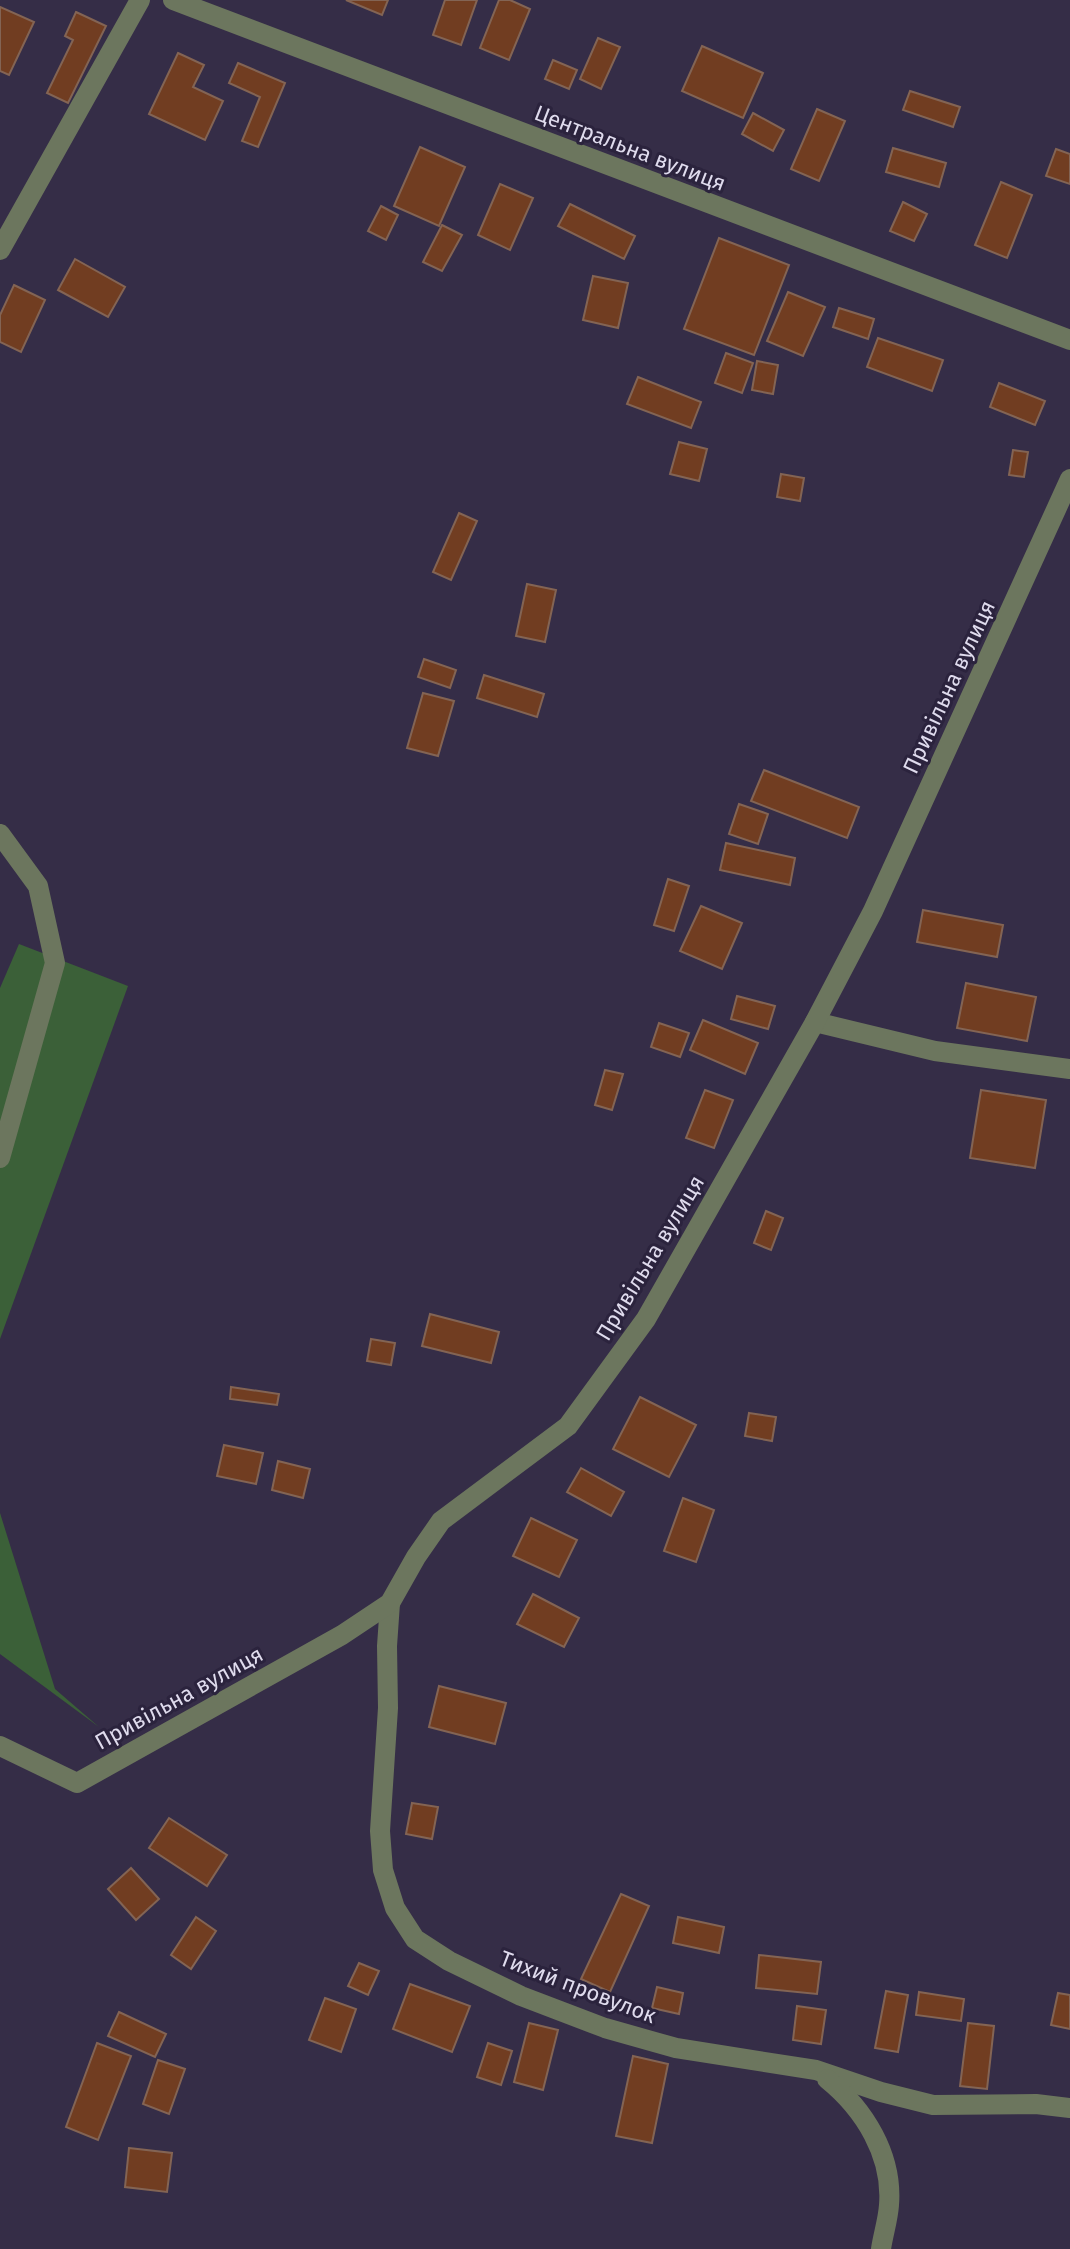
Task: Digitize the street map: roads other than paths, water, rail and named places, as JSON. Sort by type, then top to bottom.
[{"type":"street","points":[[0,250],[140,0]]},
{"type":"street","name":"Центральна вулиця","points":[[173,0],[1070,340]]},
{"type":"street","name":"Привільна вулиця","points":[[0,1746],[77,1783],[342,1635],[390,1603],[441,1521],[568,1426],[638,1331],[815,1022],[873,911],[1070,479]]},
{"type":"street","points":[[0,834],[38,886],[55,963],[0,1158]]},
{"type":"street","points":[[815,1022],[935,1051],[1070,1069]]},
{"type":"street","name":"Тихий провулок","points":[[390,1603],[388,1708],[380,1831],[383,1870],[395,1908],[415,1939],[449,1961],[521,1996],[605,2028],[676,2048],[816,2070],[881,2092],[933,2105],[1036,2104],[1070,2108]]},
{"type":"street","points":[[816,2070],[849,2097],[876,2138],[888,2173],[889,2205],[881,2249]]}]
